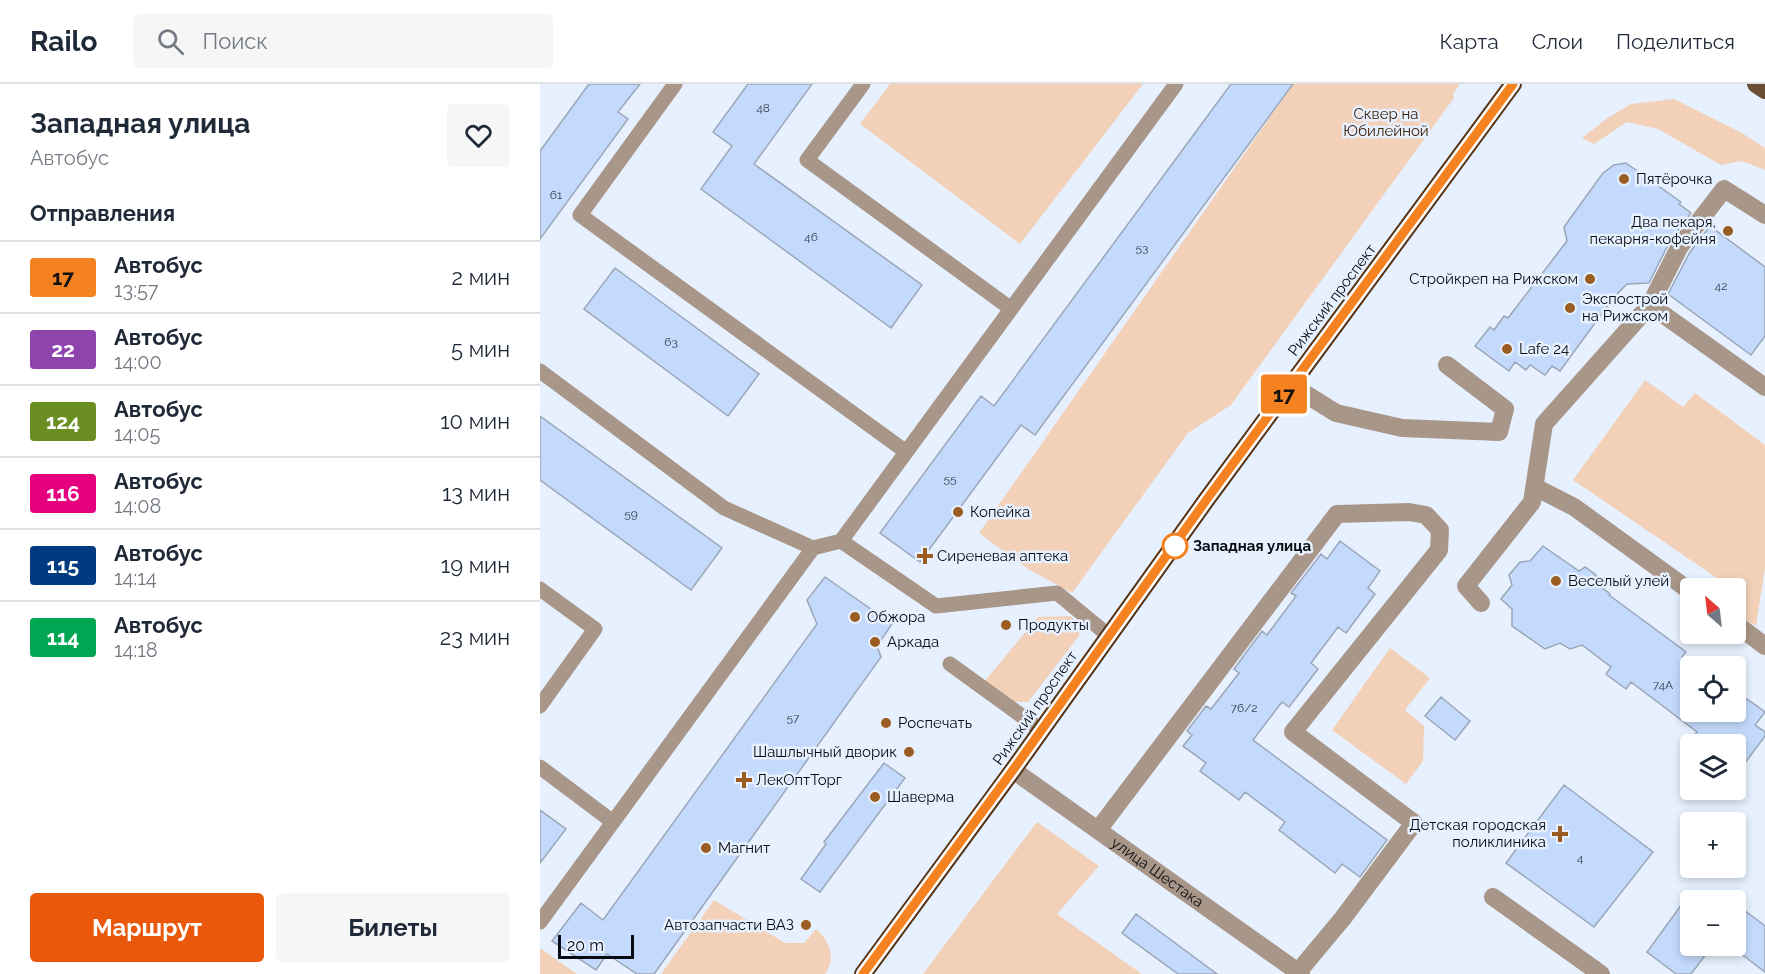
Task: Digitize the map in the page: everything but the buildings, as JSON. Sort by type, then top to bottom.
[{"type":"highway","name":"Рижский проспект","points":[[863,974],[1013,770],[1108,635],[1513,84]]},
{"type":"main road","points":[[1756,84],[1765,90]]},
{"type":"street","points":[[1481,603],[1466,586],[1532,502],[1544,424],[1650,305],[1680,246],[1724,189],[1765,216]]},
{"type":"street","points":[[1650,305],[1765,387]]},
{"type":"street","points":[[1291,385],[1336,413],[1402,428],[1499,432],[1505,409],[1447,365]]},
{"type":"street","points":[[1535,487],[1574,507],[1680,584]]},
{"type":"street","points":[[1098,830],[1337,514],[1408,512],[1426,515],[1440,530],[1438,550],[1293,732],[1414,824],[1299,973]]},
{"type":"street","points":[[1746,632],[1765,646]]},
{"type":"street","name":"улица Шестака","points":[[1013,770],[1299,973]]},
{"type":"street","points":[[1493,897],[1601,974]]},
{"type":"lane","points":[[675,84],[580,214],[905,451]]},
{"type":"lane","points":[[863,84],[807,160],[1010,309]]},
{"type":"lane","points":[[540,371],[724,508],[813,548],[841,541],[1176,84]]},
{"type":"lane","points":[[841,541],[936,606],[1057,593],[1108,635]]},
{"type":"lane","points":[[540,922],[813,548]]},
{"type":"lane","points":[[540,589],[595,629],[540,706]]},
{"type":"lane","points":[[950,664],[1041,730]]},
{"type":"lane","points":[[540,767],[613,822]]},
{"type":"green space","points":[[890,84],[1143,84],[1020,244],[860,124]]},
{"type":"green space","name":"Сквер на Юбилейной","points":[[1282,84],[1460,84],[1453,94],[1454,98],[1231,405],[1188,433],[1072,593],[1028,569],[979,533],[1289,90]]},
{"type":"green space","points":[[1674,99],[1742,133],[1765,148],[1765,170],[1742,161],[1721,165],[1658,129],[1627,122],[1594,144],[1582,138],[1606,119],[1631,104]]},
{"type":"green space","points":[[1645,380],[1683,407],[1695,393],[1765,445],[1765,568],[1756,626],[1746,620],[1746,578],[1717,578],[1573,480]]},
{"type":"green space","points":[[1070,616],[1080,626],[1079,636],[1028,702],[1013,702],[984,682],[1038,617]]},
{"type":"green space","points":[[1390,648],[1430,678],[1405,710],[1424,726],[1423,761],[1406,784],[1332,730]]},
{"type":"green space","points":[[1037,822],[1099,866],[1057,914],[1142,974],[923,974]]},
{"type":"green space","points":[[714,900],[785,943],[804,943],[816,929],[825,938],[830,950],[829,968],[825,974],[661,974]]},
{"type":"green space","points":[[540,948],[577,974],[540,974]]},
{"type":"bus line","name":"17","points":[[863,974],[1013,770],[1207,499],[1513,84]]},
{"type":"place","name":"Пятёрочка","points":[[1624,179]]},
{"type":"place","name":"Два пекаря, пекарня-кофейня","points":[[1728,231]]},
{"type":"place","name":"Стройкреп на Рижском","points":[[1590,279]]},
{"type":"place","name":"Экспострой на Рижском","points":[[1570,308]]},
{"type":"place","name":"Lafe 24","points":[[1507,349]]},
{"type":"place","name":"Копейка","points":[[958,512]]},
{"type":"place","name":"Западная улица","points":[[1175,546]]},
{"type":"place","name":"Сиреневая аптека","points":[[925,556]]},
{"type":"place","name":"Веселый улей","points":[[1556,581]]},
{"type":"place","name":"Обжора","points":[[855,617]]},
{"type":"place","name":"Продукты","points":[[1006,625]]},
{"type":"place","name":"Аркада","points":[[875,642]]},
{"type":"place","name":"Роспечать","points":[[886,723]]},
{"type":"place","name":"Шашлычный дворик","points":[[909,752]]},
{"type":"place","name":"ЛекОптТорг","points":[[744,780]]},
{"type":"place","name":"Шаверма","points":[[875,797]]},
{"type":"place","name":"Детская городская поликлиника","points":[[1560,834]]},
{"type":"place","name":"Магнит","points":[[706,848]]},
{"type":"place","name":"Автозапчасти ВАЗ","points":[[806,925]]}]
